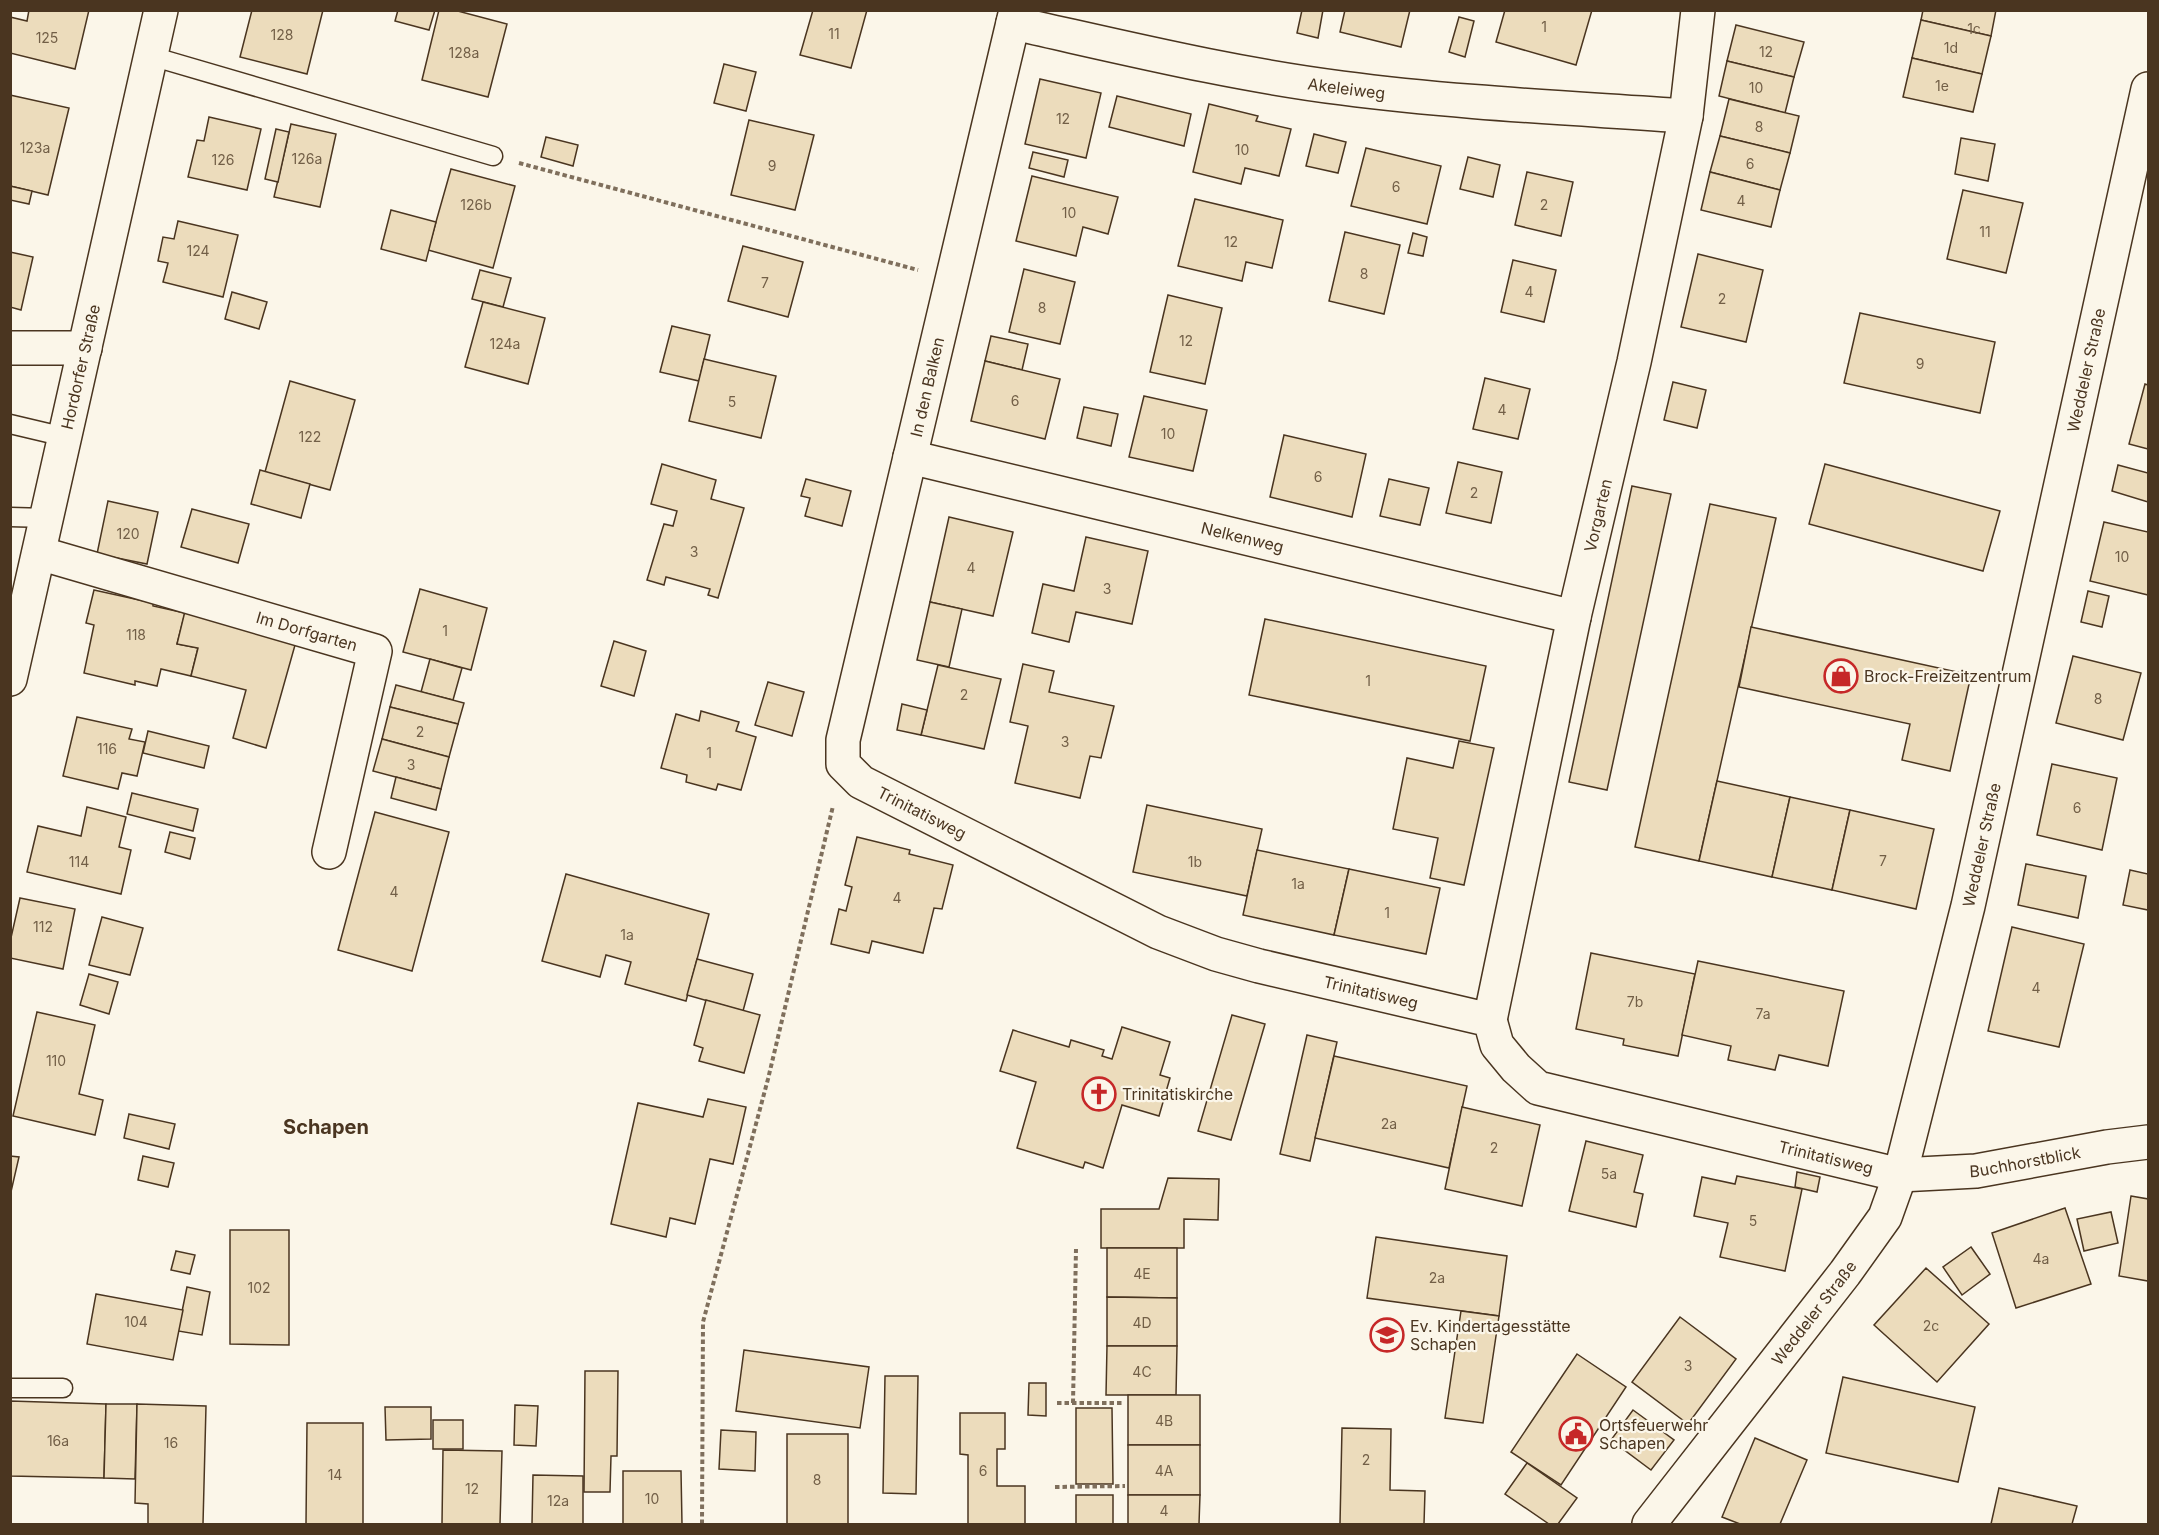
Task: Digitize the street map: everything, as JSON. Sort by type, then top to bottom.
[{"type":"street","name":"Hordorfer Straße","points":[[13,660],[161,10]]},
{"type":"street","name":"Vorgarten","points":[[1490,1020],[1574,617],[1634,362],[1686,116],[1698,10]]},
{"type":"street","name":"Akeleiweg","points":[[1014,17],[1237,72],[1343,88],[1534,106],[1686,116]]},
{"type":"street","name":"In den Balken","points":[[843,764],[843,740],[1014,17]]},
{"type":"street","name":"Weddeler Straße","points":[[1649,1524],[1886,1217],[1900,1175],[1968,906],[2148,89]]},
{"type":"street","points":[[10,348],[85,348]]},
{"type":"street","name":"Nelkenweg","points":[[910,457],[1574,617]]},
{"type":"street","name":"Im Dorfgarten","points":[[39,553],[375,651],[329,852]]},
{"type":"street","name":"Trinitatisweg","points":[[843,764],[861,782],[1158,932],[1216,954],[1259,966],[1490,1020],[1497,1045],[1516,1068],[1538,1088],[1900,1175]]},
{"type":"street","name":"Buchhorstblick","points":[[1900,1175],[1976,1171],[2148,1142]]},
{"type":"lane","points":[[151,56],[493,156]]},
{"type":"lane","points":[[10,424],[65,437]]},
{"type":"lane","points":[[10,517],[47,518]]},
{"type":"lane","points":[[10,1388],[63,1388]]},
{"type":"path","points":[[493,156],[952,279]]},
{"type":"path","points":[[702,1524],[703,1322],[768,1078],[843,764]]},
{"type":"path","points":[[1073,1403],[1076,1249]]},
{"type":"path","points":[[1057,1403],[1123,1403]]},
{"type":"path","points":[[1055,1487],[1125,1486]]},
{"type":"building","points":[[29,10],[89,10],[75,69],[10,53],[10,17],[27,21]]},
{"type":"building","points":[[252,10],[323,10],[307,74],[240,57]]},
{"type":"building","points":[[398,10],[435,10],[429,30],[395,21]]},
{"type":"building","points":[[439,10],[454,10],[507,24],[488,97],[422,80]]},
{"type":"building","points":[[813,10],[867,10],[851,68],[800,55]]},
{"type":"building","points":[[1302,10],[1323,10],[1318,38],[1297,33]]},
{"type":"building","points":[[1345,10],[1410,10],[1401,47],[1340,32]]},
{"type":"building","points":[[1505,10],[1592,10],[1576,65],[1496,42]]},
{"type":"building","points":[[1923,10],[1996,10],[1991,36],[1921,20]]},
{"type":"building","points":[[1459,17],[1474,21],[1465,57],[1449,52]]},
{"type":"building","points":[[1921,20],[1991,36],[1982,74],[1912,58]]},
{"type":"building","points":[[1736,25],[1804,42],[1794,77],[1727,61]]},
{"type":"building","points":[[1912,58],[1982,74],[1973,112],[1903,97]]},
{"type":"building","points":[[1727,61],[1794,77],[1785,113],[1719,96]]},
{"type":"building","points":[[724,64],[756,72],[746,111],[714,103]]},
{"type":"building","points":[[1040,79],[1101,93],[1086,158],[1025,144]]},
{"type":"building","points":[[10,95],[69,108],[48,195],[10,186]]},
{"type":"building","points":[[1117,96],[1191,114],[1184,146],[1109,127]]},
{"type":"building","points":[[1729,99],[1799,116],[1790,153],[1720,136]]},
{"type":"building","points":[[1209,104],[1258,116],[1256,121],[1291,129],[1279,176],[1245,168],[1241,184],[1193,172]]},
{"type":"building","points":[[209,117],[261,129],[247,190],[188,177],[197,140],[204,141]]},
{"type":"building","points":[[749,120],[814,135],[795,210],[731,195]]},
{"type":"building","points":[[291,124],[336,134],[320,207],[274,197]]},
{"type":"building","points":[[276,129],[289,132],[278,182],[265,179]]},
{"type":"building","points":[[1314,134],[1346,142],[1338,173],[1306,166]]},
{"type":"building","points":[[1720,136],[1790,153],[1780,190],[1710,172]]},
{"type":"building","points":[[546,137],[578,145],[573,166],[541,157]]},
{"type":"building","points":[[1961,138],[1995,144],[1988,181],[1955,174]]},
{"type":"building","points":[[1366,148],[1441,166],[1427,224],[1351,206]]},
{"type":"building","points":[[1033,152],[1068,160],[1064,177],[1029,168]]},
{"type":"building","points":[[1468,157],[1500,165],[1493,197],[1460,189]]},
{"type":"building","points":[[451,169],[515,186],[493,268],[428,250]]},
{"type":"building","points":[[1527,172],[1573,182],[1561,236],[1515,225]]},
{"type":"building","points":[[1710,172],[1780,190],[1771,227],[1701,210]]},
{"type":"building","points":[[1032,176],[1118,197],[1108,234],[1083,227],[1076,256],[1016,241]]},
{"type":"building","points":[[10,186],[32,191],[29,204],[10,200]]},
{"type":"building","points":[[1963,190],[2023,203],[2006,273],[1947,259]]},
{"type":"building","points":[[1195,199],[1283,220],[1272,268],[1246,262],[1242,281],[1178,266]]},
{"type":"building","points":[[391,210],[436,222],[426,261],[381,249]]},
{"type":"building","points":[[178,221],[238,235],[223,297],[163,282],[168,263],[158,261],[163,237],[174,239]]},
{"type":"building","points":[[1345,232],[1400,245],[1384,314],[1329,301]]},
{"type":"building","points":[[1413,233],[1427,237],[1423,256],[1408,253]]},
{"type":"building","points":[[743,246],[803,262],[788,317],[728,301]]},
{"type":"building","points":[[10,252],[33,257],[21,310],[10,307]]},
{"type":"building","points":[[1698,254],[1763,270],[1746,342],[1681,327]]},
{"type":"building","points":[[1513,260],[1556,270],[1544,322],[1501,312]]},
{"type":"building","points":[[1024,269],[1075,282],[1060,344],[1009,332]]},
{"type":"building","points":[[480,270],[511,278],[503,307],[472,299]]},
{"type":"building","points":[[232,292],[267,302],[259,329],[225,319]]},
{"type":"building","points":[[1168,295],[1222,308],[1205,384],[1150,372]]},
{"type":"building","points":[[483,302],[545,318],[528,384],[465,367]]},
{"type":"building","points":[[1860,313],[1995,342],[1980,413],[1844,383]]},
{"type":"building","points":[[672,326],[710,335],[699,381],[660,372]]},
{"type":"building","points":[[991,336],[1028,344],[1022,370],[985,361]]},
{"type":"building","points":[[704,359],[776,376],[761,438],[689,421]]},
{"type":"building","points":[[985,361],[1060,379],[1045,439],[971,421]]},
{"type":"building","points":[[1485,378],[1530,389],[1518,439],[1473,429]]},
{"type":"building","points":[[290,381],[355,400],[330,490],[265,472]]},
{"type":"building","points":[[1673,382],[1706,390],[1697,428],[1664,420]]},
{"type":"building","points":[[2145,384],[2148,385],[2148,449],[2129,444]]},
{"type":"building","points":[[1144,396],[1207,410],[1193,471],[1129,457]]},
{"type":"building","points":[[1084,407],[1118,414],[1111,446],[1077,438]]},
{"type":"building","points":[[1284,435],[1366,454],[1352,517],[1270,497]]},
{"type":"building","points":[[1458,462],[1502,472],[1491,523],[1446,513]]},
{"type":"building","points":[[662,464],[716,480],[711,499],[744,508],[718,598],[708,595],[710,589],[666,577],[664,585],[647,580],[664,524],[673,526],[677,511],[651,504]]},
{"type":"building","points":[[1825,464],[2000,511],[1983,571],[1809,524]]},
{"type":"building","points":[[2118,465],[2148,473],[2148,502],[2112,491]]},
{"type":"building","points":[[260,470],[310,484],[301,518],[251,504]]},
{"type":"building","points":[[806,479],[851,491],[842,526],[805,516],[810,498],[801,496]]},
{"type":"building","points":[[1389,479],[1429,488],[1420,525],[1380,516]]},
{"type":"building","points":[[1632,486],[1671,494],[1607,790],[1569,782]]},
{"type":"building","points":[[108,501],[158,512],[147,564],[97,554]]},
{"type":"building","points":[[1710,504],[1776,518],[1699,861],[1635,847]]},
{"type":"building","points":[[192,509],[249,524],[238,563],[181,547]]},
{"type":"building","points":[[949,517],[1013,532],[993,616],[930,602]]},
{"type":"building","points":[[2104,522],[2148,532],[2148,595],[2090,581]]},
{"type":"building","points":[[1086,537],[1148,551],[1132,624],[1076,612],[1069,642],[1032,633],[1043,584],[1074,591]]},
{"type":"building","points":[[420,589],[487,608],[471,670],[403,652]]},
{"type":"building","points":[[94,590],[153,603],[153,606],[185,613],[177,644],[198,648],[191,676],[161,669],[157,686],[135,681],[135,685],[84,673],[94,625],[86,623]]},
{"type":"building","points":[[2088,591],[2109,596],[2102,627],[2081,622]]},
{"type":"building","points":[[930,602],[962,609],[949,667],[917,660]]},
{"type":"building","points":[[186,607],[297,638],[266,748],[233,738],[246,690],[191,676],[198,648],[177,644]]},
{"type":"building","points":[[1265,619],[1486,666],[1470,741],[1249,695]]},
{"type":"building","points":[[1751,627],[1971,675],[1950,771],[1902,760],[1910,724],[1739,687]]},
{"type":"building","points":[[614,641],[646,651],[634,696],[601,686]]},
{"type":"building","points":[[2073,656],[2141,673],[2123,740],[2056,723]]},
{"type":"building","points":[[430,659],[462,668],[453,700],[421,692]]},
{"type":"building","points":[[1023,664],[1054,671],[1049,692],[1114,706],[1101,758],[1090,756],[1080,798],[1015,783],[1028,726],[1010,722]]},
{"type":"building","points":[[938,665],[1001,679],[984,749],[921,735]]},
{"type":"building","points":[[768,682],[804,692],[792,736],[755,725]]},
{"type":"building","points":[[396,685],[464,703],[458,724],[390,707]]},
{"type":"building","points":[[902,704],[927,710],[921,735],[897,730]]},
{"type":"building","points":[[390,707],[458,724],[449,757],[382,739]]},
{"type":"building","points":[[701,711],[739,722],[736,731],[756,737],[741,790],[718,784],[716,790],[686,782],[687,775],[661,768],[676,714],[699,721]]},
{"type":"building","points":[[77,717],[132,729],[129,739],[145,742],[137,776],[122,773],[118,789],[63,776]]},
{"type":"building","points":[[148,731],[209,746],[204,768],[143,753]]},
{"type":"building","points":[[382,739],[449,757],[441,789],[373,771]]},
{"type":"building","points":[[1459,741],[1494,748],[1464,885],[1430,878],[1438,838],[1393,829],[1407,758],[1453,768]]},
{"type":"building","points":[[2052,764],[2117,778],[2102,850],[2037,835]]},
{"type":"building","points":[[396,777],[441,789],[436,810],[391,798]]},
{"type":"building","points":[[1717,781],[1790,797],[1772,877],[1699,861]]},
{"type":"building","points":[[132,793],[198,809],[193,831],[127,814]]},
{"type":"building","points":[[1790,797],[1850,810],[1832,890],[1772,877]]},
{"type":"building","points":[[1147,805],[1262,829],[1247,896],[1133,872]]},
{"type":"building","points":[[87,807],[126,817],[119,847],[131,850],[121,894],[27,872],[38,826],[81,836]]},
{"type":"building","points":[[1850,810],[1934,829],[1916,909],[1832,890]]},
{"type":"building","points":[[375,812],[449,832],[412,971],[338,950]]},
{"type":"building","points":[[170,832],[195,838],[190,859],[165,852]]},
{"type":"building","points":[[857,837],[910,850],[909,854],[953,865],[942,909],[934,908],[923,953],[872,941],[869,953],[831,944],[839,909],[846,911],[852,887],[845,885]]},
{"type":"building","points":[[1257,850],[1349,869],[1334,935],[1243,915]]},
{"type":"building","points":[[2026,864],[2086,876],[2078,918],[2018,905]]},
{"type":"building","points":[[1349,869],[1440,888],[1426,954],[1334,935]]},
{"type":"building","points":[[2130,870],[2148,874],[2148,910],[2123,905]]},
{"type":"building","points":[[566,874],[709,914],[686,1001],[625,984],[631,962],[606,955],[600,977],[542,961]]},
{"type":"building","points":[[20,898],[75,909],[63,969],[10,958],[10,942]]},
{"type":"building","points":[[102,917],[143,928],[130,975],[89,965]]},
{"type":"building","points":[[2012,927],[2084,944],[2059,1047],[1988,1031]]},
{"type":"building","points":[[1591,953],[1695,974],[1678,1056],[1623,1045],[1624,1039],[1576,1029]]},
{"type":"building","points":[[697,959],[753,974],[743,1011],[687,995]]},
{"type":"building","points":[[1698,961],[1844,991],[1828,1066],[1779,1055],[1775,1070],[1728,1060],[1731,1046],[1682,1035]]},
{"type":"building","points":[[89,974],[118,982],[109,1014],[80,1005]]},
{"type":"building","points":[[706,1000],[760,1015],[744,1073],[699,1061],[703,1048],[694,1045]]},
{"type":"building","points":[[37,1012],[95,1025],[79,1094],[103,1100],[95,1135],[13,1116]]},
{"type":"building","points":[[1232,1015],[1265,1024],[1231,1140],[1198,1131]]},
{"type":"building","name":"Trinitatiskirche","points":[[1122,1027],[1170,1042],[1160,1075],[1170,1078],[1159,1116],[1122,1105],[1103,1168],[1085,1162],[1083,1168],[1017,1148],[1036,1082],[1000,1071],[1013,1030],[1069,1047],[1071,1040],[1104,1050],[1102,1056],[1112,1059]]},
{"type":"building","points":[[1307,1035],[1337,1042],[1310,1161],[1280,1154]]},
{"type":"building","points":[[1334,1056],[1467,1086],[1449,1168],[1315,1138]]},
{"type":"building","points":[[708,1099],[746,1107],[733,1164],[710,1159],[695,1224],[670,1218],[666,1237],[611,1224],[638,1103],[703,1117]]},
{"type":"building","points":[[1462,1107],[1540,1125],[1522,1206],[1445,1189]]},
{"type":"building","points":[[129,1114],[175,1124],[169,1149],[124,1138]]},
{"type":"building","points":[[1586,1141],[1643,1155],[1634,1192],[1643,1194],[1636,1227],[1569,1211]]},
{"type":"building","points":[[10,1156],[19,1157],[10,1196]]},
{"type":"building","points":[[143,1156],[174,1163],[168,1187],[138,1180]]},
{"type":"building","points":[[1797,1172],[1820,1177],[1817,1192],[1795,1187]]},
{"type":"building","points":[[1737,1176],[1802,1189],[1785,1271],[1720,1257],[1728,1223],[1694,1216],[1702,1177],[1735,1184]]},
{"type":"building","points":[[1168,1178],[1219,1179],[1218,1220],[1184,1219],[1184,1248],[1101,1248],[1101,1209],[1159,1209]]},
{"type":"building","points":[[2131,1196],[2148,1199],[2148,1281],[2119,1276]]},
{"type":"building","points":[[2065,1208],[2091,1284],[2016,1308],[1992,1233]]},
{"type":"building","points":[[2111,1212],[2118,1243],[2084,1251],[2077,1219]]},
{"type":"building","points":[[230,1230],[289,1230],[289,1345],[230,1344]]},
{"type":"building","points":[[1376,1237],[1507,1256],[1499,1316],[1367,1298]]},
{"type":"building","points":[[1971,1247],[1990,1274],[1962,1295],[1943,1267]]},
{"type":"building","points":[[1107,1248],[1177,1248],[1177,1298],[1107,1297]]},
{"type":"building","points":[[176,1251],[195,1255],[190,1274],[171,1270]]},
{"type":"building","points":[[1926,1268],[1989,1324],[1937,1382],[1874,1325]]},
{"type":"building","points":[[187,1287],[210,1292],[202,1335],[178,1331]]},
{"type":"building","points":[[96,1294],[183,1310],[173,1360],[87,1344]]},
{"type":"building","points":[[1107,1297],[1177,1298],[1177,1346],[1107,1346]]},
{"type":"building","points":[[1461,1311],[1499,1316],[1483,1423],[1445,1418]]},
{"type":"building","points":[[1680,1317],[1736,1359],[1688,1424],[1632,1382]]},
{"type":"building","points":[[1107,1346],[1177,1346],[1176,1395],[1106,1395]]},
{"type":"building","points":[[744,1350],[869,1367],[860,1428],[736,1411]]},
{"type":"building","points":[[1577,1354],[1626,1387],[1561,1485],[1511,1452]]},
{"type":"building","points":[[585,1371],[618,1371],[617,1456],[611,1456],[610,1492],[584,1492]]},
{"type":"building","points":[[885,1376],[918,1376],[916,1494],[883,1493]]},
{"type":"building","points":[[1843,1377],[1975,1407],[1958,1482],[1826,1453]]},
{"type":"building","points":[[1029,1383],[1046,1383],[1046,1416],[1028,1415]]},
{"type":"building","points":[[1128,1395],[1200,1395],[1200,1445],[1128,1445]]},
{"type":"building","points":[[10,1401],[106,1404],[104,1478],[10,1476]]},
{"type":"building","points":[[106,1404],[137,1404],[135,1479],[104,1478]]},
{"type":"building","points":[[137,1404],[206,1406],[203,1524],[148,1524],[148,1504],[135,1503]]},
{"type":"building","points":[[515,1405],[538,1406],[536,1446],[514,1445]]},
{"type":"building","points":[[385,1407],[431,1407],[431,1439],[386,1440]]},
{"type":"building","points":[[1076,1408],[1112,1408],[1113,1484],[1076,1484]]},
{"type":"building","points":[[1633,1410],[1674,1440],[1651,1470],[1611,1440]]},
{"type":"building","points":[[960,1413],[1005,1413],[1005,1449],[997,1449],[997,1486],[1025,1486],[1025,1524],[968,1524],[968,1455],[960,1454]]},
{"type":"building","points":[[433,1420],[463,1420],[463,1449],[433,1449]]},
{"type":"building","points":[[307,1423],[363,1423],[363,1524],[306,1524]]},
{"type":"building","points":[[1342,1428],[1391,1429],[1390,1490],[1425,1491],[1424,1524],[1340,1524]]},
{"type":"building","points":[[721,1430],[756,1432],[755,1471],[719,1469]]},
{"type":"building","points":[[787,1434],[848,1434],[848,1524],[787,1524]]},
{"type":"building","points":[[1755,1438],[1807,1460],[1780,1524],[1740,1524],[1722,1517]]},
{"type":"building","points":[[1128,1445],[1200,1445],[1200,1495],[1128,1495]]},
{"type":"building","points":[[443,1450],[502,1451],[500,1524],[442,1524]]},
{"type":"building","points":[[1527,1463],[1577,1498],[1558,1524],[1549,1524],[1505,1494]]},
{"type":"building","points":[[623,1471],[681,1471],[682,1524],[623,1524]]},
{"type":"building","points":[[533,1475],[583,1476],[583,1524],[532,1524]]},
{"type":"building","points":[[1999,1488],[2077,1506],[2072,1524],[1991,1524]]},
{"type":"building","points":[[1076,1495],[1113,1495],[1113,1524],[1076,1524]]},
{"type":"building","points":[[1128,1495],[1200,1495],[1199,1524],[1128,1524]]},
{"type":"place","name":"Brock-Freizeitzentrum","points":[[1841,676]]},
{"type":"place","name":"Trinitatiskirche","points":[[1099,1094]]},
{"type":"place","name":"Ev. Kindertagesstätte Schapen","points":[[1387,1335]]},
{"type":"place","name":"Ortsfeuerwehr Schapen","points":[[1576,1434]]},
{"type":"district","name":"Schapen","points":[[326,1127]]}]
